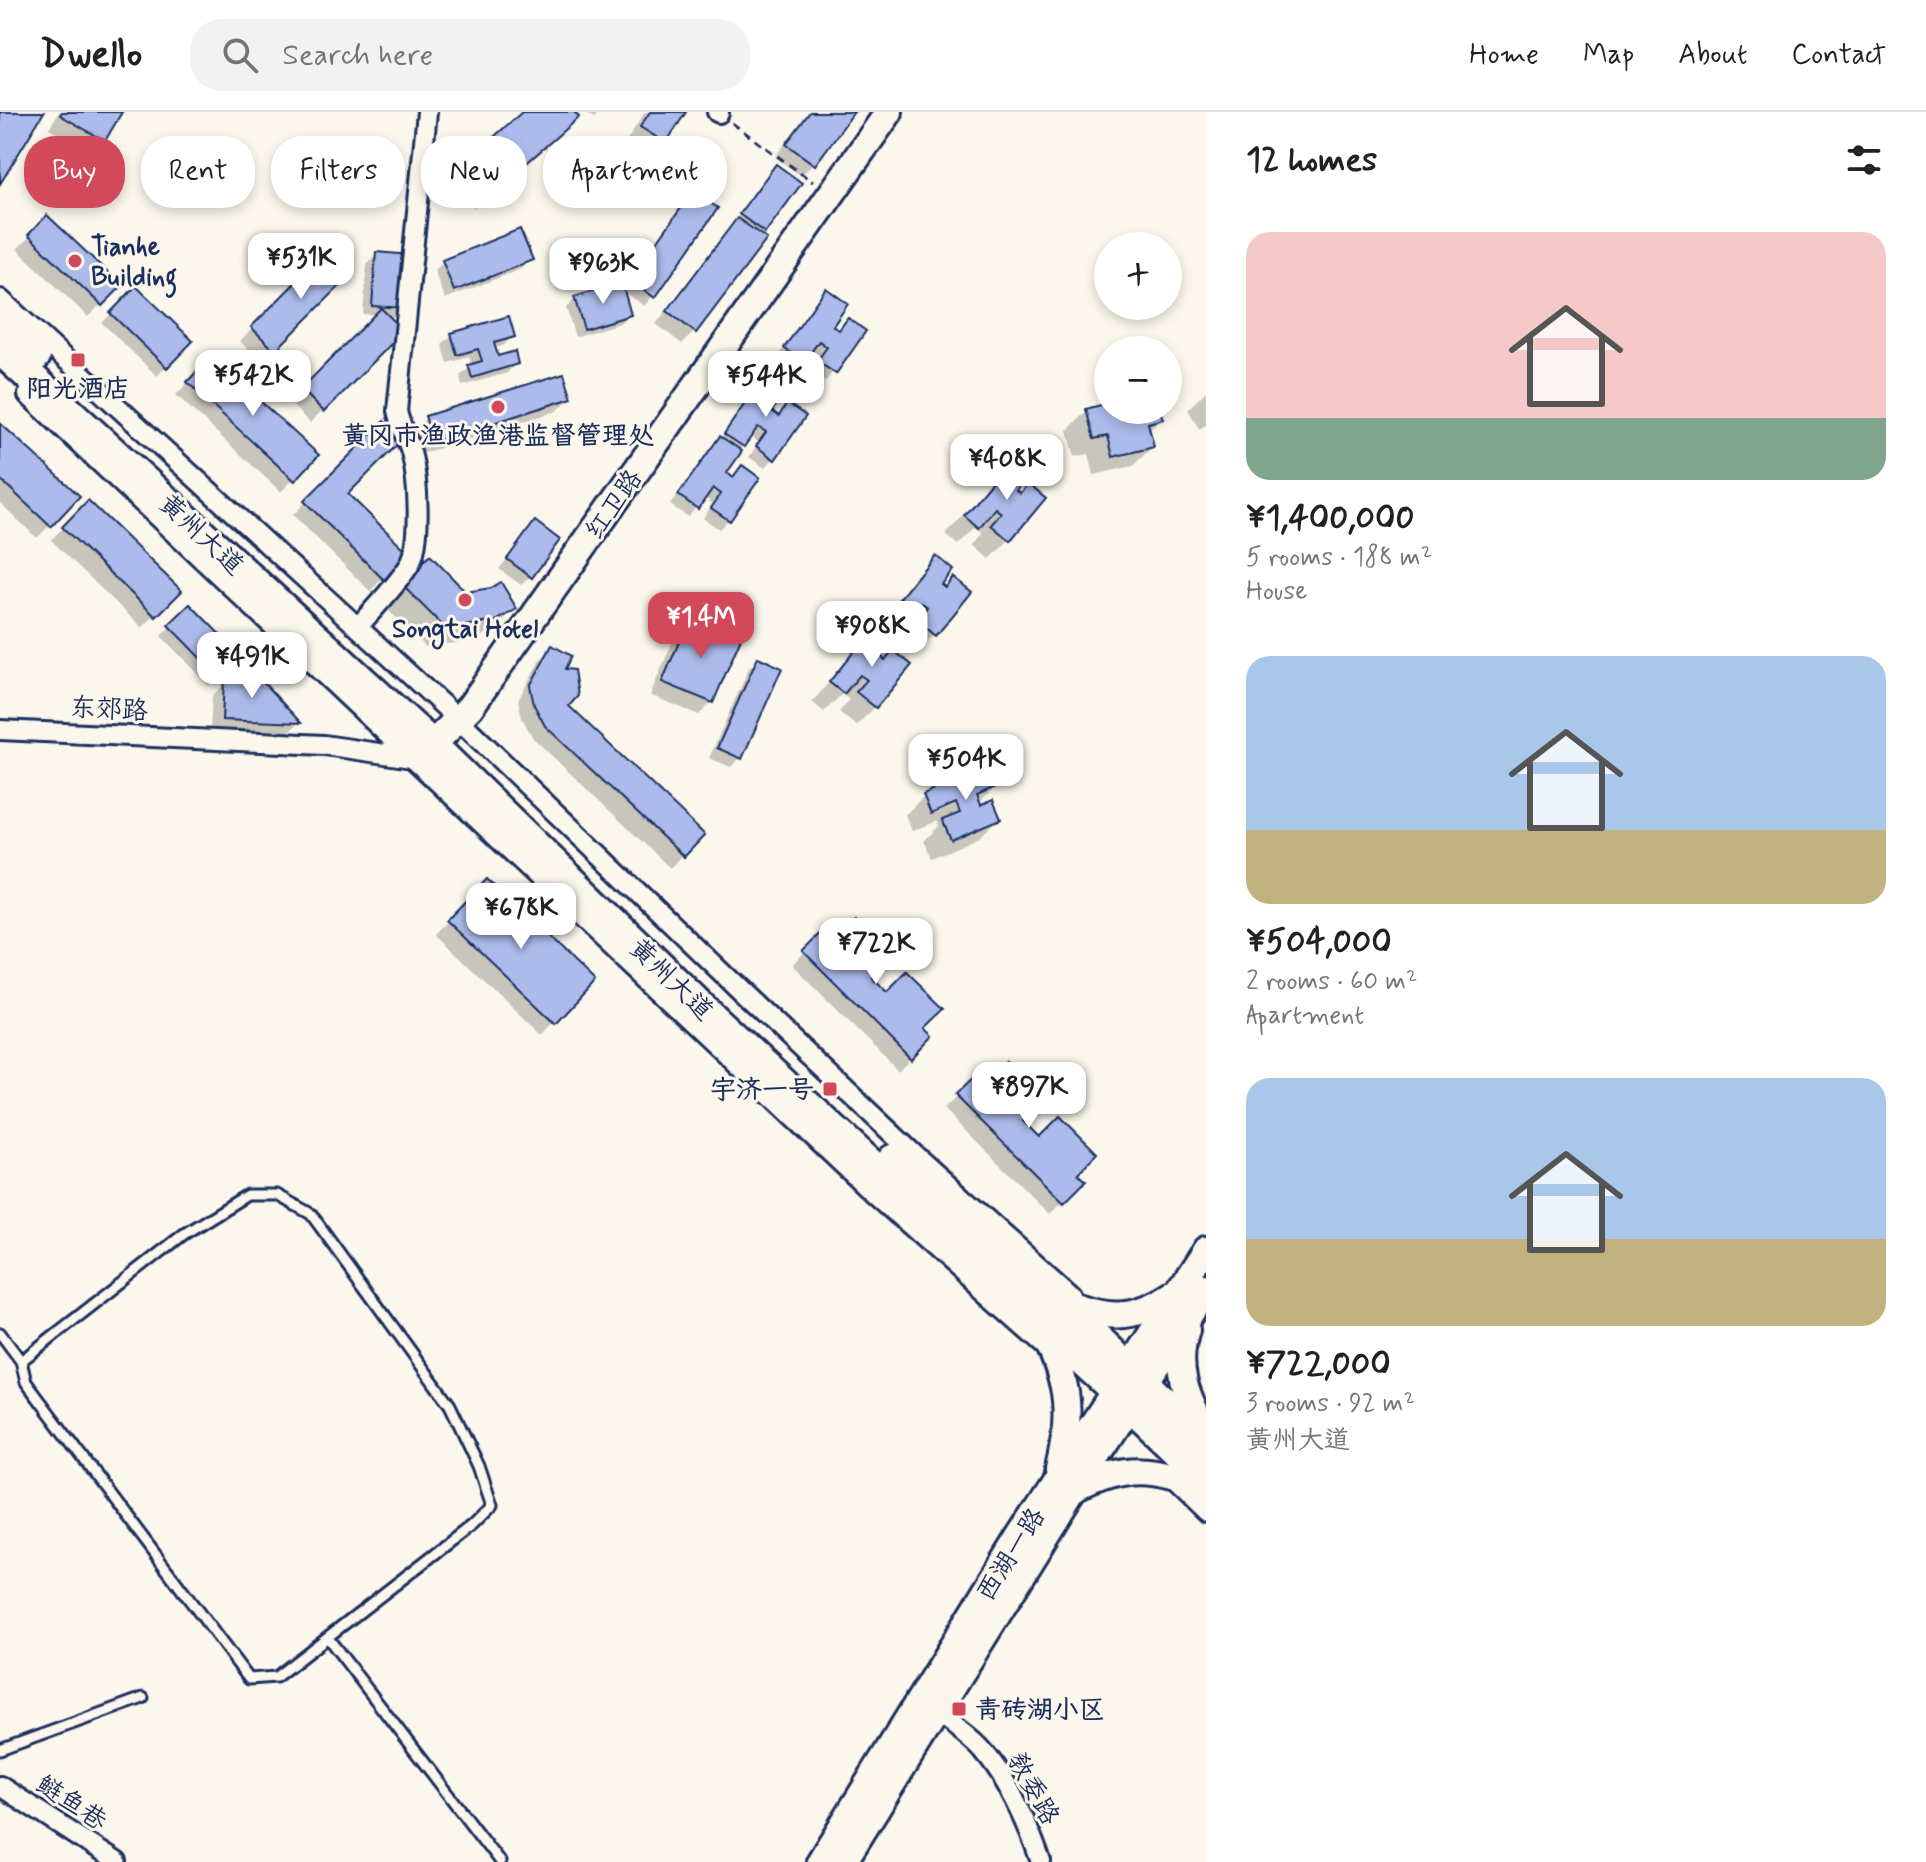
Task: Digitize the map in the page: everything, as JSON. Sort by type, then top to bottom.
[{"type":"main road","name":"黄州大道","points":[[0,324],[450,727],[764,1041],[903,1169],[1129,1387],[1206,1477]]},
{"type":"main road","name":"黄州大道","points":[[0,349],[453,767],[724,1029],[1046,1309]]},
{"type":"main road","name":"黄州大道","points":[[1129,1387],[1206,1443]]},
{"type":"street","points":[[358,627],[410,563],[416,536],[417,487],[411,452],[397,411],[427,112]]},
{"type":"street","name":"红卫路","points":[[450,727],[470,707],[889,112]]},
{"type":"street","points":[[0,299],[358,627],[450,727],[1089,1313]]},
{"type":"street","points":[[0,368],[873,1193],[1055,1355]]},
{"type":"street","name":"东郊路","points":[[0,730],[324,745],[453,767]]},
{"type":"street","name":"西湖一路","points":[[843,1862],[937,1712],[1064,1489],[1192,1296],[1206,1250]]},
{"type":"street","points":[[1206,1435],[1190,1402],[1183,1379],[1180,1351],[1192,1296],[1137,1313],[1111,1316],[1046,1309],[1068,1405],[1064,1489],[1125,1471],[1151,1471],[1206,1487]]},
{"type":"street","points":[[1183,1379],[1206,1402]]},
{"type":"street","points":[[1168,1476],[1206,1512]]},
{"type":"street","name":"西湖一路","points":[[820,1862],[1020,1537],[1064,1489]]},
{"type":"street","name":"教委路","points":[[937,1712],[983,1750],[1004,1780],[1032,1835],[1041,1862]]},
{"type":"street","name":"鲢鱼巷","points":[[0,1786],[117,1862]]},
{"type":"lane","points":[[0,1333],[21,1361],[26,1382],[249,1679],[276,1677],[472,1525],[492,1505],[479,1466],[450,1405],[311,1214],[277,1195],[247,1195],[184,1234],[21,1361]]},
{"type":"lane","points":[[328,1638],[500,1862]]},
{"type":"lane","points":[[0,1750],[143,1698]]},
{"type":"path","points":[[718,113],[831,195]]},
{"type":"building","points":[[0,112],[44,112],[29,136],[24,136],[24,145],[0,184]]},
{"type":"building","points":[[62,112],[122,112],[108,136],[96,136],[60,115]]},
{"type":"building","points":[[522,112],[574,112],[579,117],[557,136],[543,136],[543,149],[527,163],[527,136],[495,136]]},
{"type":"building","points":[[650,112],[686,112],[671,136],[655,136],[640,127]]},
{"type":"building","points":[[810,112],[854,112],[815,165],[786,144]]},
{"type":"building","points":[[776,164],[802,183],[765,233],[739,214]]},
{"type":"building","points":[[681,208],[718,208],[655,298],[630,280]]},
{"type":"building","name":"Tianhe Building","points":[[47,215],[122,286],[102,306],[28,235]]},
{"type":"building","points":[[737,218],[767,239],[696,333],[667,311]]},
{"type":"building","points":[[520,229],[533,260],[454,291],[442,260]]},
{"type":"building","points":[[327,251],[351,275],[275,351],[251,327]]},
{"type":"building","points":[[376,252],[410,255],[406,308],[372,306]]},
{"type":"building","points":[[622,283],[631,315],[584,329],[574,297]]},
{"type":"building","points":[[136,286],[193,341],[167,368],[110,313]]},
{"type":"building","points":[[826,288],[848,304],[833,326],[839,330],[848,318],[866,331],[836,374],[817,361],[827,347],[819,341],[804,362],[784,348]]},
{"type":"building","points":[[381,308],[404,331],[324,412],[301,389]]},
{"type":"building","points":[[509,316],[515,337],[494,343],[498,356],[515,351],[518,364],[472,378],[468,365],[482,361],[478,349],[457,355],[451,333]]},
{"type":"building","points":[[211,356],[319,455],[295,481],[187,382]]},
{"type":"building","name":"黄冈市渔政渔港监督管理处","points":[[564,373],[572,398],[433,442],[425,416]]},
{"type":"building","points":[[765,374],[788,389],[772,411],[779,416],[787,403],[806,416],[775,460],[756,446],[766,432],[758,427],[744,447],[724,434]]},
{"type":"building","points":[[1094,407],[1094,424],[1148,424],[1154,447],[1113,457],[1108,436],[1094,439],[1086,409]]},
{"type":"building","points":[[384,421],[402,440],[348,494],[410,554],[384,580],[304,501]]},
{"type":"building","points":[[0,423],[80,496],[51,527],[0,479]]},
{"type":"building","points":[[720,436],[742,451],[727,473],[733,477],[742,465],[760,478],[730,521],[711,508],[721,494],[713,488],[698,509],[678,495]]},
{"type":"building","points":[[1009,460],[1028,475],[1016,490],[1020,493],[1028,483],[1046,498],[1010,541],[991,525],[1001,513],[995,508],[979,528],[964,515]]},
{"type":"building","points":[[88,500],[182,591],[156,617],[62,527]]},
{"type":"building","points":[[535,521],[560,540],[532,578],[507,559]]},
{"type":"building","name":"Songtai Hotel","points":[[430,555],[466,592],[491,588],[501,582],[517,609],[496,621],[446,629],[401,584]]},
{"type":"building","points":[[935,555],[953,570],[941,584],[945,587],[953,577],[972,592],[936,636],[917,620],[927,607],[921,602],[905,622],[890,610]]},
{"type":"building","points":[[190,604],[241,656],[219,677],[168,625]]},
{"type":"building","points":[[690,616],[741,638],[713,703],[662,682]]},
{"type":"building","points":[[874,627],[893,642],[881,656],[885,660],[893,650],[912,665],[876,708],[856,692],[867,680],[860,675],[844,694],[829,682]]},
{"type":"building","points":[[552,645],[571,656],[565,669],[574,670],[578,696],[569,706],[705,835],[684,857],[545,726],[534,705],[530,686]]},
{"type":"building","points":[[758,657],[782,668],[742,759],[717,748]]},
{"type":"building","points":[[244,662],[301,723],[222,720],[224,681]]},
{"type":"building","points":[[991,765],[1000,785],[977,795],[981,805],[993,800],[1001,819],[951,840],[942,820],[960,813],[956,803],[931,814],[923,794]]},
{"type":"building","points":[[487,879],[595,982],[556,1024],[447,920]]},
{"type":"building","points":[[854,917],[892,955],[871,977],[887,992],[907,972],[945,1009],[925,1028],[933,1036],[911,1059],[803,951],[825,929],[834,937]]},
{"type":"building","points":[[1006,1061],[1045,1099],[1023,1121],[1039,1137],[1060,1116],[1097,1153],[1078,1173],[1086,1181],[1064,1203],[955,1095],[978,1073],[987,1082]]},
{"type":"place","name":"Tianhe Building","points":[[75,261]]},
{"type":"place","name":"阳光酒店","points":[[78,360]]},
{"type":"place","name":"黄冈市渔政渔港监督管理处","points":[[498,407]]},
{"type":"place","name":"Songtai Hotel","points":[[465,600]]},
{"type":"place","name":"宇济一号","points":[[830,1089]]},
{"type":"place","name":"青砖湖小区","points":[[959,1709]]}]
